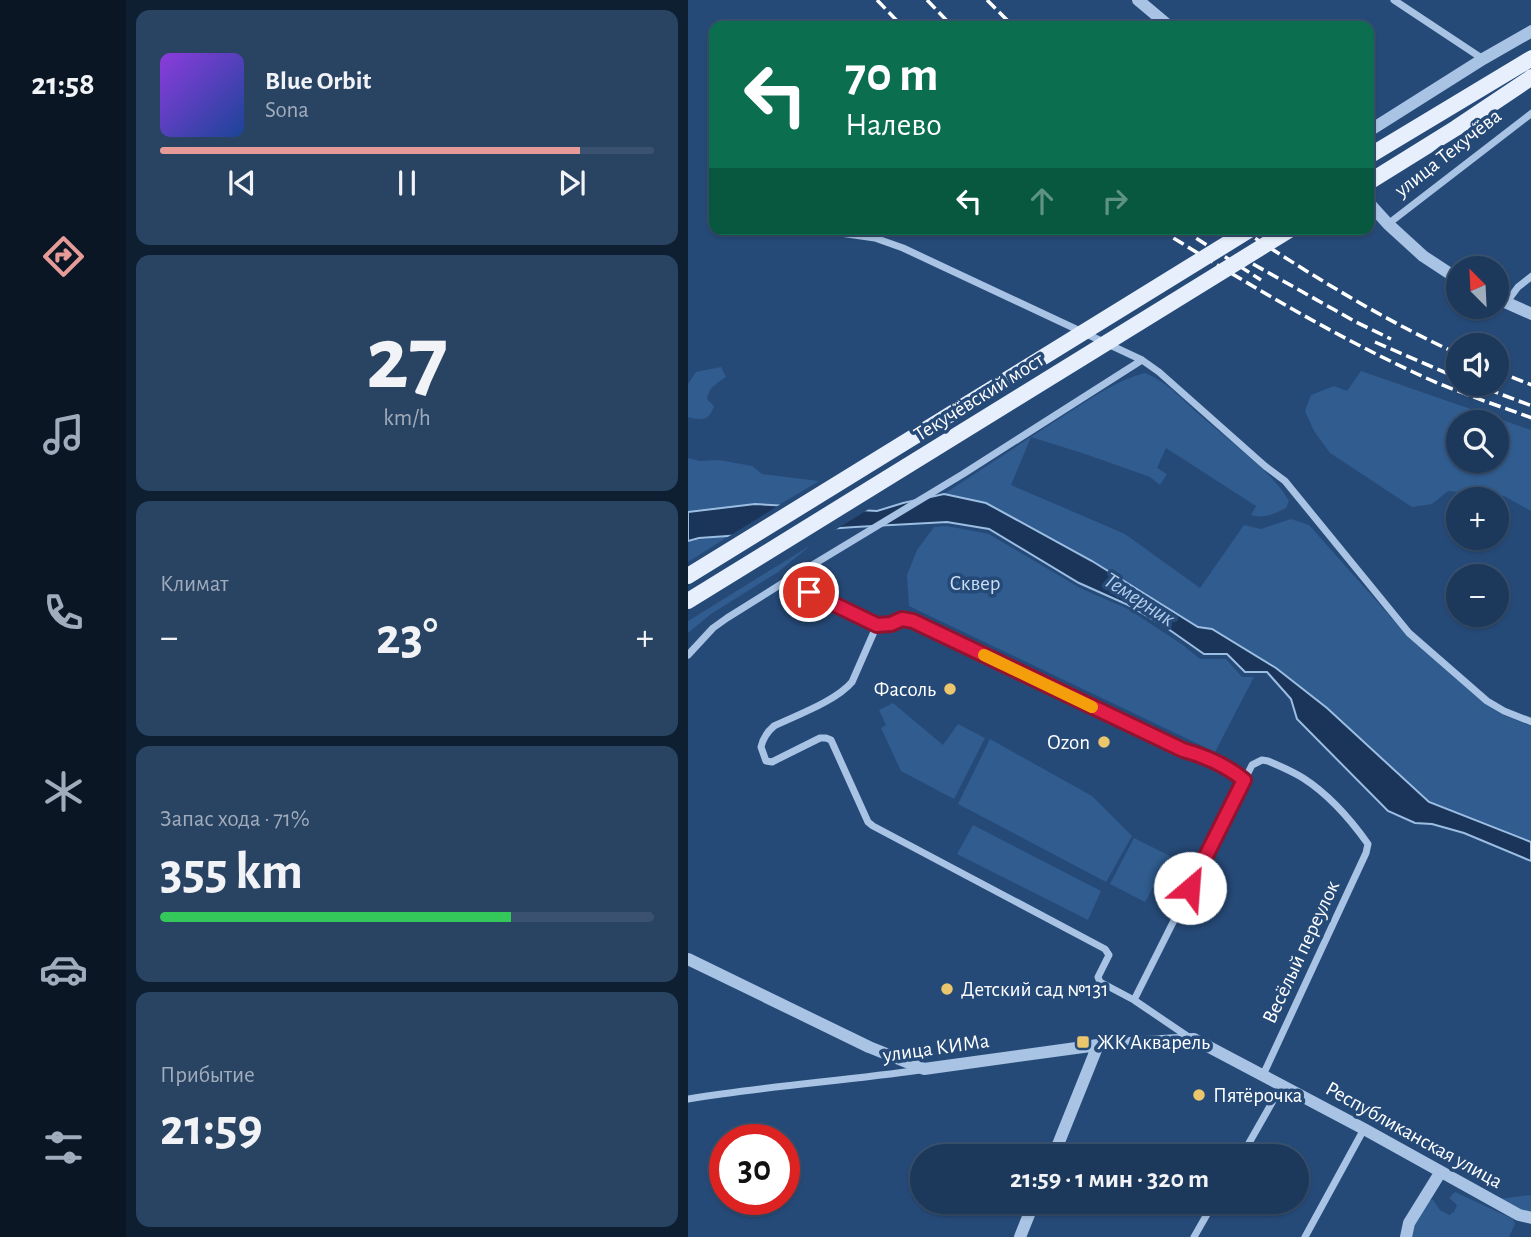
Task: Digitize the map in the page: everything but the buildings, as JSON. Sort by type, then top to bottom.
[{"type":"main road","points":[[1374,153],[1531,58]]},
{"type":"main road","points":[[1374,179],[1531,77]]},
{"type":"main road","name":"Текучёвский мост","points":[[688,576],[1240,235]]},
{"type":"main road","name":"Текучёвский мост","points":[[688,601],[1281,235]]},
{"type":"street","points":[[1138,0],[1163,21]]},
{"type":"street","points":[[1394,0],[1483,59]]},
{"type":"street","points":[[1374,128],[1531,32]]},
{"type":"street","name":"улица Текучёва","points":[[1388,224],[1531,113]]},
{"type":"street","points":[[1374,209],[1423,256],[1446,271]]},
{"type":"street","points":[[854,235],[875,238],[903,248],[1142,360],[1159,372],[1285,481],[1410,633],[1487,701],[1531,722]]},
{"type":"street","points":[[1509,294],[1531,276]]},
{"type":"street","points":[[1509,304],[1531,314]]},
{"type":"street","points":[[688,655],[713,628],[1142,360]]},
{"type":"street","points":[[786,581],[877,625],[891,624],[902,619],[913,621],[1183,750],[1216,762],[1244,780],[1134,1000]]},
{"type":"street","name":"Республиканская улица","points":[[877,625],[852,682],[846,689],[769,730],[761,747],[766,761],[772,762],[820,738],[831,740],[868,822],[873,826],[1105,949],[1109,955],[1099,980],[1190,1038],[1531,1219]]},
{"type":"street","name":"Весёлый переулок","points":[[1244,780],[1252,765],[1262,760],[1305,779],[1342,812],[1368,844],[1263,1075]]},
{"type":"street","points":[[688,959],[869,1047],[924,1069]]},
{"type":"street","name":"улица КИМа","points":[[688,1099],[857,1079],[1098,1045],[1190,1038]]},
{"type":"street","points":[[1058,1144],[1098,1045]]},
{"type":"street","points":[[1248,1144],[1282,1085]]},
{"type":"street","points":[[1306,1237],[1364,1129]]},
{"type":"street","points":[[1406,1237],[1411,1220],[1440,1172]]},
{"type":"street","points":[[1020,1237],[1029,1214]]},
{"type":"street","points":[[1194,1237],[1207,1214]]},
{"type":"green space","points":[[721,367],[726,377],[709,392],[707,399],[714,406],[710,415],[701,419],[688,417],[688,384],[696,372]]},
{"type":"green space","points":[[1361,371],[1473,410],[1446,410],[1446,473],[1509,473],[1509,422],[1531,430],[1531,511],[1509,499],[1509,487],[1446,487],[1446,493],[1432,504],[1412,507],[1330,453],[1314,431],[1305,411],[1311,395],[1334,386],[1347,391]]},
{"type":"green space","points":[[1145,373],[1168,386],[1262,468],[1289,501],[1286,508],[1265,516],[1251,515],[1256,506],[1166,448],[1157,468],[1167,474],[1160,485],[1150,477],[1031,437],[1011,485],[1125,534],[1200,588],[1244,525],[1261,529],[1291,519],[1309,525],[1397,624],[1487,705],[1503,715],[1531,726],[1531,842],[1429,802],[1327,708],[1277,668],[1212,629],[1199,627],[1092,561],[986,503],[944,494],[1037,433],[1096,396],[1125,380]]},
{"type":"green space","points":[[688,458],[700,461],[719,460],[752,466],[762,474],[819,481],[779,505],[755,504],[688,512]]},
{"type":"green space","name":"Сквер","points":[[947,526],[989,534],[1080,588],[1128,609],[1200,659],[1226,659],[1242,677],[1254,677],[1215,752],[909,606],[907,575],[917,550],[934,527]]},
{"type":"green space","points":[[729,536],[688,562],[688,541]]},
{"type":"green space","points":[[811,545],[778,572],[711,614],[688,633],[688,621]]},
{"type":"green space","points":[[893,703],[943,745],[958,724],[985,738],[954,799],[901,771],[881,728],[886,725],[879,710]]},
{"type":"green space","points":[[990,739],[1092,796],[1132,836],[1106,882],[958,804]]},
{"type":"green space","points":[[973,825],[1101,891],[1088,920],[957,854]]},
{"type":"green space","points":[[1134,838],[1170,856],[1145,902],[1110,884]]},
{"type":"green space","points":[[1455,1192],[1513,1219],[1515,1224],[1509,1237],[1410,1237],[1410,1232],[1429,1200],[1433,1200],[1440,1210],[1449,1215],[1454,1212],[1457,1205],[1449,1198]]},
{"type":"green space","points":[[1531,1195],[1531,1213],[1498,1199]]},
{"type":"water","name":"Темерник","points":[[944,494],[986,503],[1092,561],[1198,627],[1212,629],[1276,668],[1327,708],[1429,802],[1531,842],[1531,861],[1464,833],[1432,824],[1415,823],[1388,811],[1297,719],[1291,699],[1267,672],[1245,672],[1227,654],[1204,654],[1164,626],[1126,604],[1079,583],[989,529],[947,522],[699,538],[688,541],[688,512],[755,504],[877,511]]},
{"type":"pier","points":[[784,502],[872,507],[832,532],[723,540]]},
{"type":"railway","points":[[877,0],[897,21]]},
{"type":"railway","points":[[927,0],[947,21]]},
{"type":"railway","points":[[987,0],[1008,21]]},
{"type":"railway","points":[[1169,235],[1346,339],[1441,384],[1532,418]]},
{"type":"railway","points":[[1191,235],[1261,280]]},
{"type":"railway","points":[[1250,235],[1347,296],[1446,348]]},
{"type":"railway","points":[[1253,264],[1391,339]]},
{"type":"railway","points":[[1375,342],[1446,373]]},
{"type":"railway","points":[[1509,376],[1532,385]]},
{"type":"railway","points":[[1505,396],[1532,406]]},
{"type":"slow traffic","points":[[984,655],[1092,707]]},
{"type":"place","name":"Фасоль","points":[[950,689]]},
{"type":"place","name":"Ozon","points":[[1104,742]]},
{"type":"place","name":"Детский сад №131","points":[[947,989]]},
{"type":"place","name":"ЖК Акварель","points":[[1083,1042]]},
{"type":"place","name":"Пятёрочка","points":[[1199,1095]]},
{"type":"route","points":[[809,592],[877,625],[891,624],[902,619],[913,621],[1183,750],[1216,762],[1238,775],[1244,780],[1190,888]]}]
